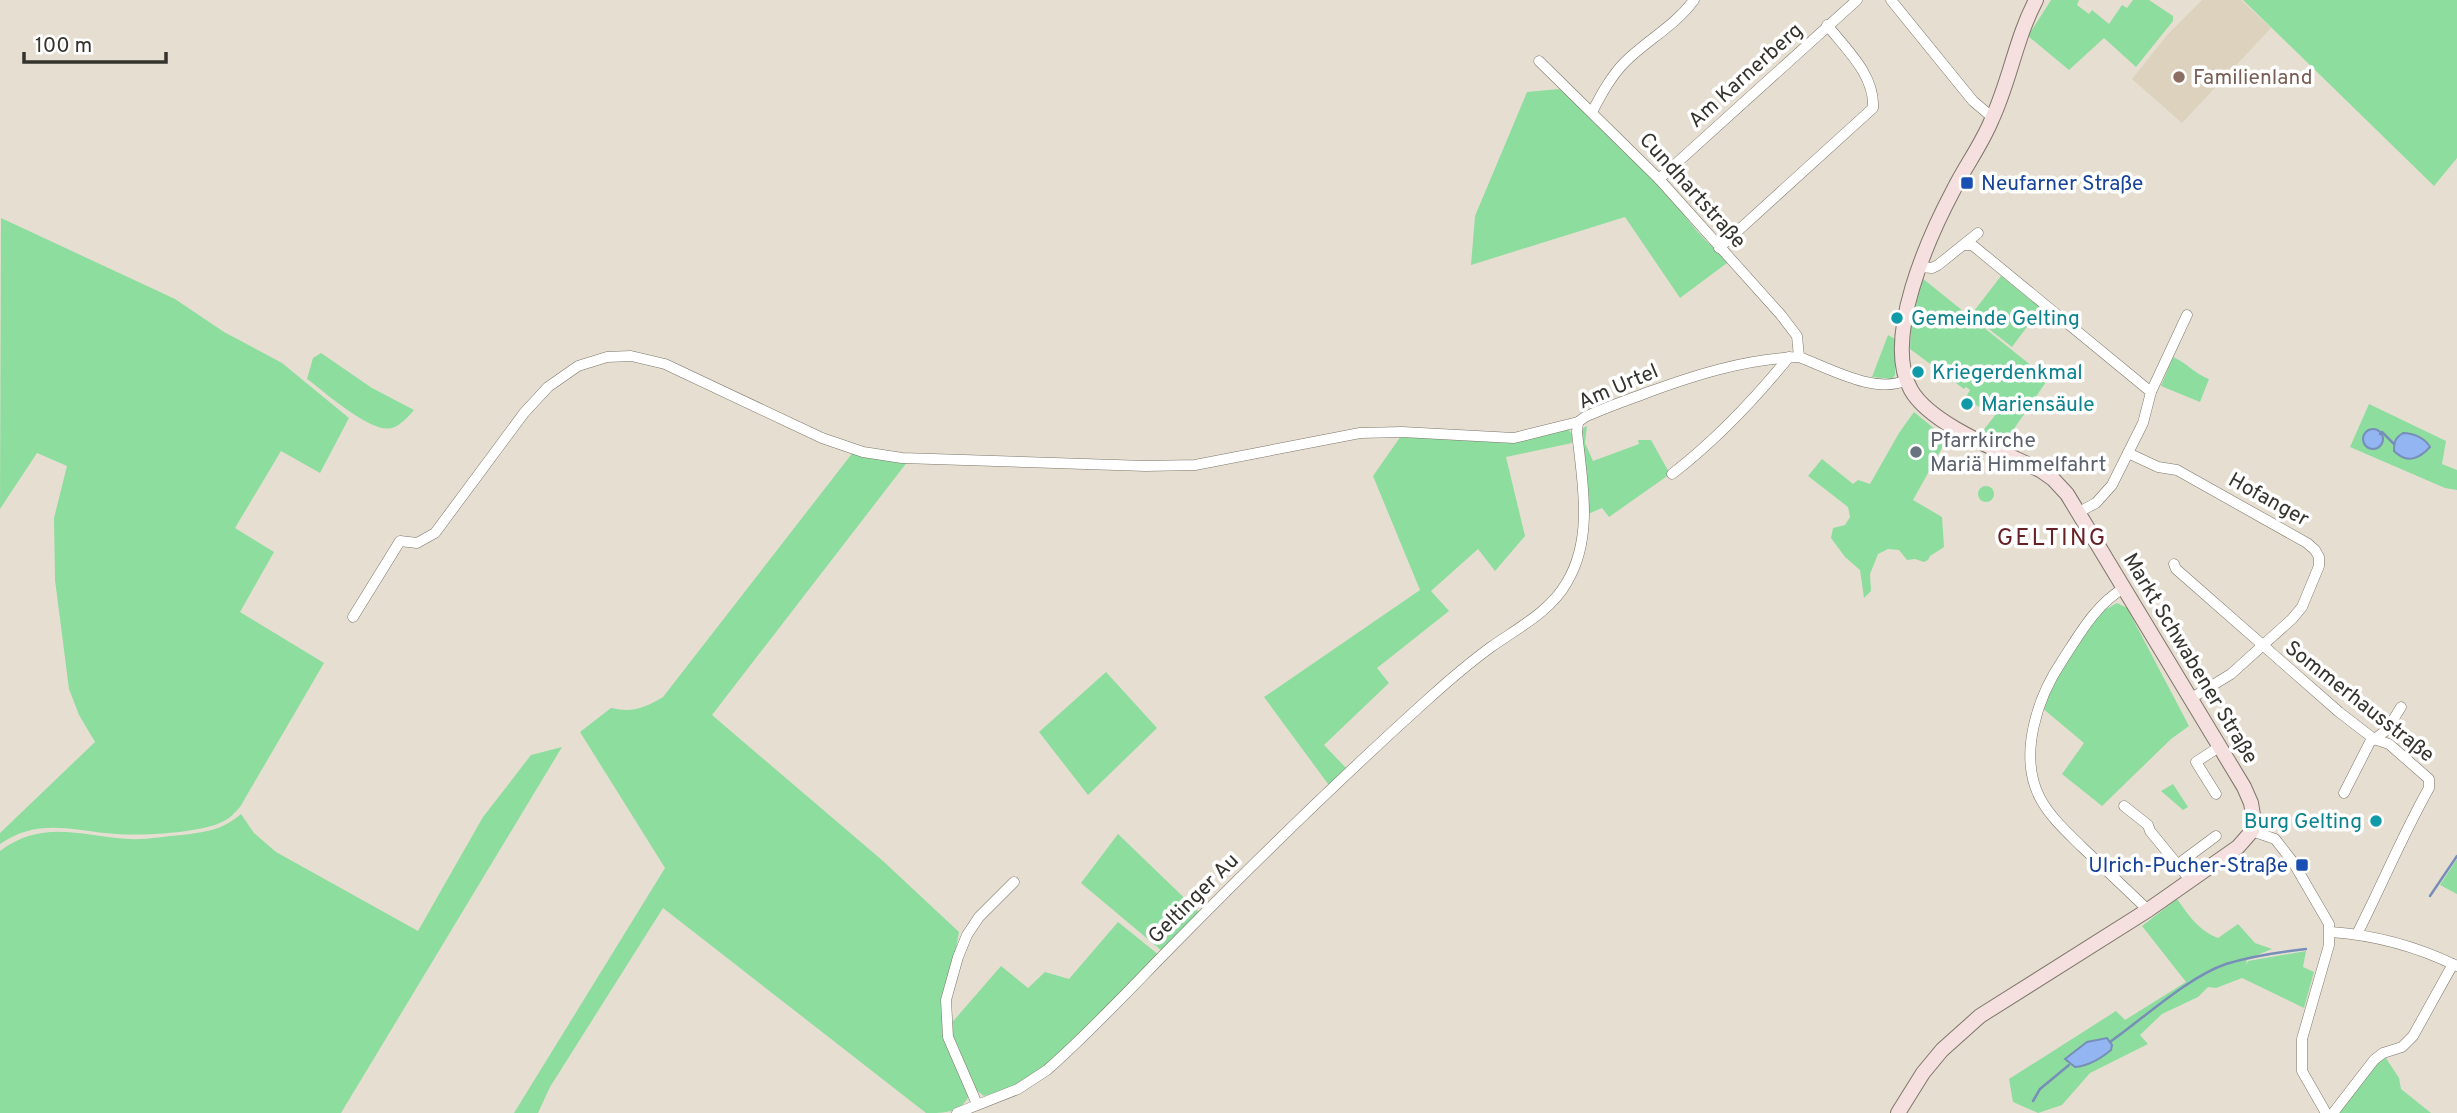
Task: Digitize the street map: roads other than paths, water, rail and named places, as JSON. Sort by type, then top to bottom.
[{"type":"main road","points":[[1906,380],[1902,357],[1903,331],[1920,267],[1941,215],[1993,118],[2019,36],[2036,0]]},
{"type":"main road","name":"Markt Schwabener Straße","points":[[1906,380],[1914,395],[1931,413],[2040,470],[2061,487],[2079,512],[2251,803],[2254,821],[2252,831]]},
{"type":"main road","points":[[1898,1113],[1923,1073],[1962,1030],[1998,1003],[2191,881],[2238,847],[2252,831]]},
{"type":"street","points":[[1592,112],[1606,86],[1624,63],[1664,32],[1694,0]]},
{"type":"street","name":"Am Karnerberg","points":[[1659,178],[1857,0]]},
{"type":"street","points":[[1891,0],[1973,101],[1993,118]]},
{"type":"street","points":[[1719,248],[1873,108],[1874,97],[1858,63],[1827,25]]},
{"type":"street","name":"Cundhartstraße","points":[[1539,61],[1659,178],[1781,315],[1797,336],[1794,357]]},
{"type":"street","points":[[1920,267],[1932,268],[1978,233]]},
{"type":"street","points":[[1964,245],[1976,248],[2151,392]]},
{"type":"street","points":[[2079,512],[2096,503],[2112,485],[2143,423],[2151,392],[2187,316]]},
{"type":"street","points":[[353,617],[400,541],[417,543],[435,533],[524,413],[548,387],[578,366],[607,357],[631,356],[665,364],[822,438],[863,452],[902,458],[1146,466],[1195,465],[1360,433],[1402,432],[1514,438],[1578,422]]},
{"type":"street","points":[[1672,474],[1701,452],[1794,357]]},
{"type":"street","name":"Am Urtel","points":[[1442,687],[1546,608],[1569,580],[1578,556],[1584,519],[1578,422],[1595,412],[1700,374],[1748,362],[1794,357],[1875,384],[1889,386],[1906,380]]},
{"type":"street","name":"Hofanger","points":[[2129,453],[2158,467],[2177,470],[2289,532],[2315,550],[2319,557],[2319,566],[2309,594],[2292,619],[2231,674],[2190,699]]},
{"type":"street","name":"Sommerhausstraße","points":[[2174,564],[2176,569],[2339,712],[2374,739],[2389,744],[2429,779],[2429,788],[2388,866],[2384,881],[2357,934]]},
{"type":"street","points":[[2124,588],[2102,605],[2058,667],[2041,701],[2030,760],[2034,782],[2047,809],[2148,910]]},
{"type":"street","name":"Geltinger Au","points":[[957,1113],[1018,1089],[1060,1058],[1233,885],[1442,687]]},
{"type":"street","points":[[2344,793],[2370,742],[2386,730],[2401,707]]},
{"type":"street","points":[[2216,794],[2196,762],[2219,747]]},
{"type":"street","points":[[2124,806],[2148,825],[2191,881]]},
{"type":"street","points":[[2252,831],[2275,839],[2293,862],[2325,913],[2331,932],[2302,1039],[2302,1071],[2326,1113]]},
{"type":"street","points":[[2177,864],[2216,836]]},
{"type":"street","points":[[977,1104],[948,1037],[946,1000],[967,935],[979,917],[1014,882]]},
{"type":"street","points":[[2331,932],[2357,934],[2409,948],[2455,965],[2413,1036],[2402,1047],[2383,1053],[2374,1060],[2333,1113]]},
{"type":"water","points":[[2373,429],[2380,432],[2383,439],[2380,446],[2373,449],[2366,446],[2363,439],[2366,432]]},
{"type":"water","points":[[2403,433],[2418,437],[2430,447],[2422,455],[2404,458],[2394,451],[2396,440]]},
{"type":"water","points":[[2107,1038],[2112,1045],[2111,1050],[2094,1062],[2075,1067],[2065,1059],[2087,1042]]},
{"type":"waterway","points":[[2380,434],[2382,432],[2394,444]]},
{"type":"waterway","points":[[2430,896],[2457,856]]},
{"type":"waterway","points":[[2110,1042],[2182,988],[2212,970],[2246,959],[2306,949]]},
{"type":"waterway","points":[[2033,1101],[2040,1089],[2069,1065]]},
{"type":"place","name":"Familienland","points":[[2179,77]]},
{"type":"place","name":"Neufarner Straße","points":[[1967,183]]},
{"type":"place","name":"Gemeinde Gelting","points":[[1897,318]]},
{"type":"place","name":"Kriegerdenkmal","points":[[1918,372]]},
{"type":"place","name":"Mariensäule","points":[[1967,404]]},
{"type":"place","name":"Pfarrkirche Mariä Himmelfahrt","points":[[1916,452]]},
{"type":"place","name":"Burg Gelting","points":[[2376,821]]},
{"type":"place","name":"Ulrich-Pucher-Straße","points":[[2302,865]]},
{"type":"district","name":"GELTING","points":[[2052,537]]}]
